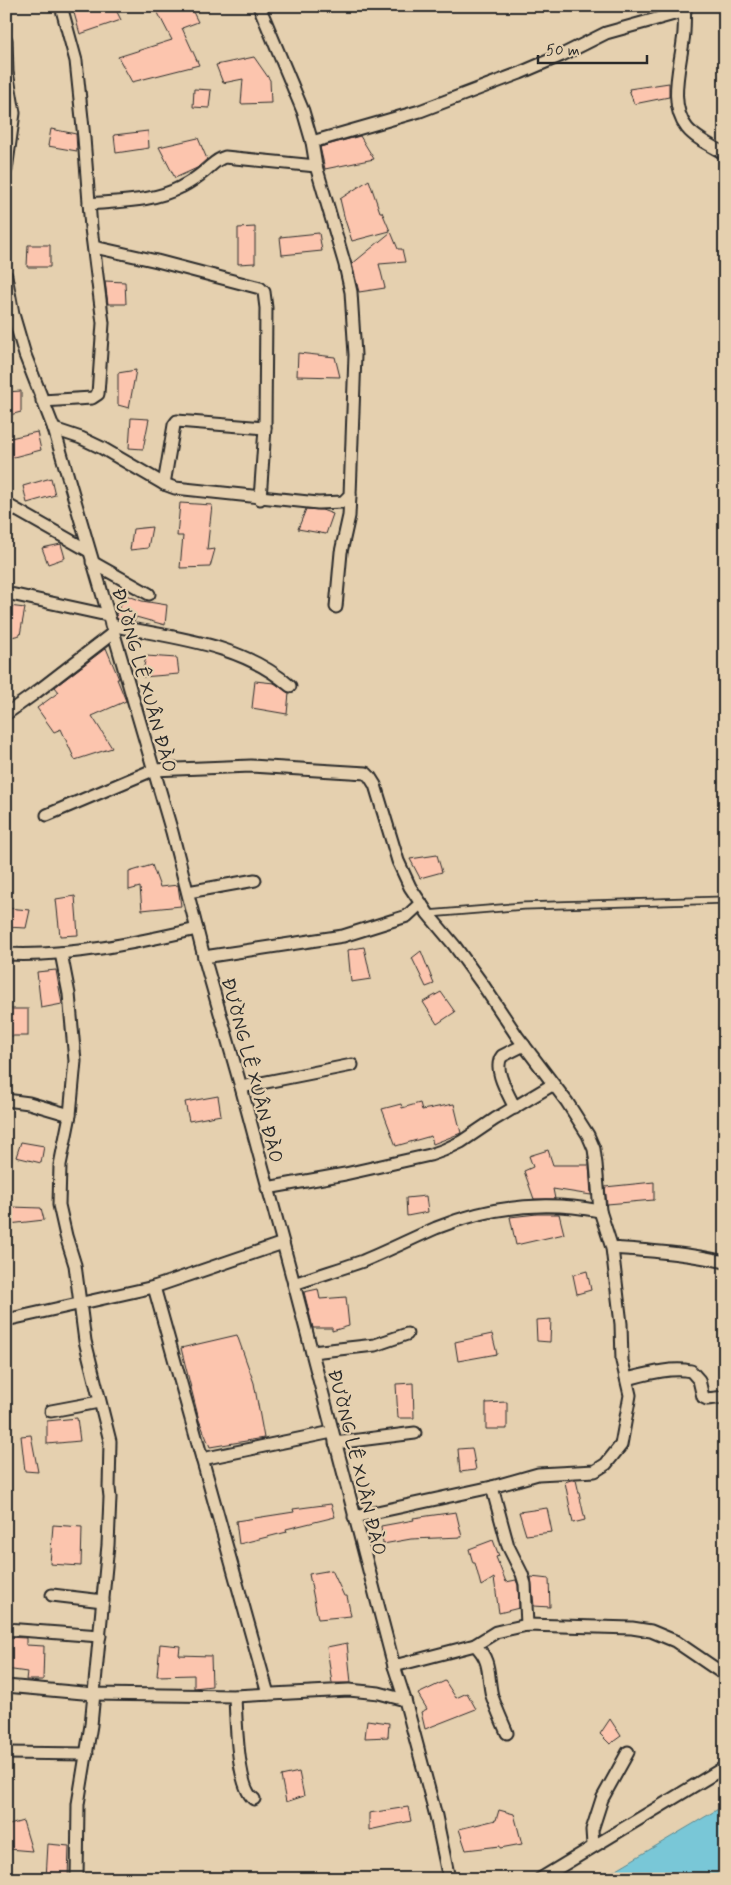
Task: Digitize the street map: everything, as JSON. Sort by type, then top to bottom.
[{"type":"street","points":[[42,400],[92,398],[98,394],[103,323],[89,204],[76,61],[61,6]]},
{"type":"street","points":[[259,6],[303,111],[312,142],[316,166],[351,292],[355,355],[350,495],[349,516],[341,552],[336,607]]},
{"type":"street","points":[[312,142],[420,111],[520,74],[562,56],[606,32],[685,9],[684,39],[677,97],[679,113],[686,128],[725,154]]},
{"type":"street","points":[[6,40],[14,113],[6,170]]},
{"type":"street","points":[[89,204],[134,200],[168,193],[182,187],[214,162],[225,157],[316,166]]},
{"type":"street","points":[[94,247],[157,261],[260,288],[264,292],[266,308],[265,428],[260,499]]},
{"type":"street","name":"ĐƯỜNG LÊ XUÂN ĐÀO","points":[[6,276],[10,312],[54,429],[172,832],[204,957],[294,1284],[354,1517],[436,1816],[449,1879]]},
{"type":"street","points":[[164,484],[174,425],[177,421],[265,428]]},
{"type":"street","points":[[54,429],[81,438],[102,448],[164,484],[175,488],[318,504],[343,502],[350,495]]},
{"type":"street","points":[[6,504],[149,594]]},
{"type":"street","points":[[6,593],[110,624],[224,649],[264,666],[278,674],[290,686]]},
{"type":"street","points":[[6,714],[34,694],[110,624]]},
{"type":"street","points":[[47,815],[153,770],[251,766],[366,773],[375,785],[405,879],[428,914],[454,945],[524,1046],[582,1124],[591,1142],[596,1164],[600,1211],[612,1248],[621,1324],[622,1361],[630,1395],[624,1436],[618,1450],[606,1464],[590,1472],[538,1474],[492,1487],[354,1517]]},
{"type":"street","points":[[188,892],[255,880]]},
{"type":"street","points":[[204,957],[307,943],[343,936],[407,916],[421,903]]},
{"type":"street","points":[[6,954],[61,953],[118,945],[198,929]]},
{"type":"street","points":[[61,953],[69,994],[75,1061],[70,1115],[60,1166],[59,1205],[63,1227],[76,1265],[85,1341],[110,1440],[110,1507],[103,1601],[87,1754],[78,1804],[77,1879]]},
{"type":"street","points":[[515,1108],[498,1065],[502,1056],[524,1046]]},
{"type":"street","points":[[241,1087],[352,1065]]},
{"type":"street","points":[[267,1188],[345,1174],[430,1155],[461,1142],[552,1085]]},
{"type":"street","points":[[6,1100],[29,1103],[70,1115]]},
{"type":"street","points":[[294,1284],[362,1261],[437,1228],[487,1213],[536,1205],[572,1205],[600,1211]]},
{"type":"street","points":[[6,1320],[154,1287],[283,1243]]},
{"type":"street","points":[[612,1248],[674,1253],[725,1262]]},
{"type":"street","points":[[154,1287],[268,1694]]},
{"type":"street","points":[[312,1352],[376,1345],[407,1334]]},
{"type":"street","points":[[627,1379],[668,1372],[691,1371],[697,1376],[706,1399],[725,1397]]},
{"type":"street","points":[[51,1411],[99,1402]]},
{"type":"street","points":[[202,1459],[334,1438],[415,1433]]},
{"type":"street","points":[[492,1487],[508,1546],[525,1584],[527,1625]]},
{"type":"street","points":[[52,1595],[103,1601]]},
{"type":"street","points":[[394,1666],[475,1645],[496,1632],[527,1625],[632,1628],[651,1631],[675,1641],[725,1675]]},
{"type":"street","points":[[6,1629],[100,1636]]},
{"type":"street","points":[[475,1645],[484,1655],[488,1664],[492,1694],[507,1733]]},
{"type":"street","points":[[6,1686],[94,1694],[235,1696],[349,1690],[379,1693],[405,1700]]},
{"type":"street","points":[[235,1696],[242,1775],[247,1793],[254,1799]]},
{"type":"street","points":[[593,1845],[592,1830],[602,1799],[628,1752]]},
{"type":"street","points":[[6,1753],[87,1754]]},
{"type":"street","points":[[540,1879],[593,1845],[725,1767]]},
{"type":"lane","points":[[428,914],[524,906],[725,900]]},
{"type":"water","points":[[725,1805],[725,1872],[713,1879],[600,1879]]},
{"type":"building","points":[[72,6],[114,6],[121,20],[80,34]]},
{"type":"building","points":[[164,6],[190,6],[198,22],[182,28],[199,65],[132,82],[118,57],[172,40],[157,11]]},
{"type":"building","points":[[254,57],[270,80],[271,103],[241,104],[243,79],[223,83],[216,65]]},
{"type":"building","points":[[669,83],[669,97],[634,104],[629,89]]},
{"type":"building","points":[[194,89],[211,90],[209,108],[193,107]]},
{"type":"building","points":[[51,129],[76,134],[77,151],[48,146]]},
{"type":"building","points":[[148,131],[149,148],[116,153],[114,135]]},
{"type":"building","points":[[360,136],[374,159],[325,169],[320,147]]},
{"type":"building","points":[[198,138],[207,159],[197,168],[175,178],[159,147]]},
{"type":"building","points":[[369,180],[380,212],[382,212],[390,231],[352,241],[340,199]]},
{"type":"building","points":[[255,227],[255,263],[238,264],[238,228]]},
{"type":"building","points":[[391,232],[398,249],[402,249],[405,262],[379,264],[385,288],[359,292],[352,264]]},
{"type":"building","points":[[319,233],[322,251],[282,255],[280,237]]},
{"type":"building","points":[[28,245],[50,245],[50,267],[27,267]]},
{"type":"building","points":[[105,281],[125,282],[126,304],[108,304]]},
{"type":"building","points":[[298,353],[335,357],[340,377],[297,376]]},
{"type":"building","points":[[136,370],[129,408],[118,405],[118,373]]},
{"type":"building","points":[[21,391],[21,412],[6,416],[6,392]]},
{"type":"building","points":[[131,418],[149,419],[143,449],[129,448]]},
{"type":"building","points":[[37,432],[41,450],[6,459],[6,439]]},
{"type":"building","points":[[51,478],[55,495],[27,503],[23,486]]},
{"type":"building","points":[[180,503],[212,505],[207,550],[215,549],[210,567],[180,568],[183,536],[177,536]]},
{"type":"building","points":[[306,509],[322,510],[333,514],[326,534],[298,529]]},
{"type":"building","points":[[152,527],[148,548],[130,550],[133,529]]},
{"type":"building","points":[[61,544],[65,558],[48,564],[42,548]]},
{"type":"building","points":[[126,595],[142,601],[167,605],[165,625],[136,617],[134,622],[117,619],[116,614]]},
{"type":"building","points":[[9,606],[25,608],[20,635],[7,638]]},
{"type":"building","points":[[106,648],[126,701],[92,716],[112,748],[75,760],[61,729],[54,732],[37,708],[59,692],[55,687]]},
{"type":"building","points":[[146,656],[177,658],[179,674],[142,677]]},
{"type":"building","points":[[255,681],[274,683],[289,693],[287,714],[252,708]]},
{"type":"building","points":[[437,855],[442,872],[420,878],[410,859]]},
{"type":"building","points":[[152,865],[160,887],[178,885],[181,906],[142,910],[140,887],[129,890],[129,872]]},
{"type":"building","points":[[75,896],[78,935],[60,936],[56,899]]},
{"type":"building","points":[[6,908],[30,910],[26,928],[6,927]]},
{"type":"building","points":[[364,947],[371,979],[351,982],[348,950]]},
{"type":"building","points":[[421,951],[434,984],[426,987],[412,958]]},
{"type":"building","points":[[56,970],[62,1004],[41,1008],[37,972]]},
{"type":"building","points":[[441,992],[455,1012],[437,1024],[423,1002]]},
{"type":"building","points":[[6,1009],[28,1009],[28,1036],[6,1036]]},
{"type":"building","points":[[218,1096],[221,1115],[189,1121],[185,1102]]},
{"type":"building","points":[[420,1103],[422,1110],[454,1104],[461,1133],[433,1144],[431,1136],[396,1146],[382,1109],[401,1104],[402,1108]]},
{"type":"building","points":[[21,1142],[44,1146],[41,1163],[16,1157]]},
{"type":"building","points":[[548,1150],[553,1165],[589,1165],[591,1195],[553,1189],[555,1199],[534,1199],[524,1171],[533,1167],[529,1156]]},
{"type":"building","points":[[654,1182],[654,1200],[607,1204],[605,1187]]},
{"type":"building","points":[[426,1196],[428,1212],[407,1216],[406,1198]]},
{"type":"building","points":[[11,1207],[41,1208],[44,1220],[9,1224]]},
{"type":"building","points":[[559,1214],[564,1234],[516,1245],[510,1217]]},
{"type":"building","points":[[587,1271],[591,1290],[577,1294],[573,1275]]},
{"type":"building","points":[[318,1289],[320,1299],[346,1297],[349,1326],[332,1331],[332,1328],[313,1328],[304,1292]]},
{"type":"building","points":[[551,1319],[550,1342],[537,1341],[536,1320]]},
{"type":"building","points":[[492,1334],[497,1354],[458,1361],[455,1342]]},
{"type":"building","points":[[237,1335],[254,1383],[264,1438],[210,1447],[199,1420],[181,1348]]},
{"type":"building","points":[[413,1383],[414,1418],[398,1418],[396,1384]]},
{"type":"building","points":[[507,1402],[507,1429],[486,1429],[486,1403]]},
{"type":"building","points":[[77,1418],[80,1441],[47,1444],[47,1421]]},
{"type":"building","points":[[31,1435],[38,1472],[25,1471],[21,1436]]},
{"type":"building","points":[[472,1448],[476,1470],[460,1472],[458,1449]]},
{"type":"building","points":[[576,1480],[585,1520],[573,1523],[565,1482]]},
{"type":"building","points":[[331,1504],[335,1517],[286,1529],[287,1532],[239,1544],[236,1521],[294,1512],[293,1509]]},
{"type":"building","points":[[547,1508],[552,1532],[526,1535],[519,1512]]},
{"type":"building","points":[[456,1512],[462,1537],[411,1539],[383,1544],[381,1526],[414,1520],[413,1518]]},
{"type":"building","points":[[53,1525],[82,1527],[81,1566],[50,1564]]},
{"type":"building","points":[[493,1540],[499,1556],[496,1557],[506,1582],[516,1580],[518,1585],[519,1608],[499,1613],[494,1578],[481,1586],[469,1549]]},
{"type":"building","points":[[332,1570],[344,1596],[347,1596],[351,1616],[318,1619],[309,1574]]},
{"type":"building","points":[[531,1577],[549,1579],[550,1607],[534,1606]]},
{"type":"building","points":[[6,1637],[26,1638],[26,1645],[44,1646],[43,1680],[26,1680],[27,1672],[6,1669]]},
{"type":"building","points":[[347,1643],[351,1683],[332,1683],[327,1647]]},
{"type":"building","points":[[160,1644],[180,1646],[179,1655],[211,1656],[212,1686],[194,1688],[194,1675],[157,1676]]},
{"type":"building","points":[[445,1681],[456,1698],[467,1693],[476,1709],[425,1729],[421,1712],[427,1709],[418,1694]]},
{"type":"building","points":[[610,1719],[621,1736],[610,1744],[600,1734]]},
{"type":"building","points":[[367,1720],[389,1723],[388,1737],[365,1738]]},
{"type":"building","points":[[299,1772],[304,1796],[286,1802],[281,1776]]},
{"type":"building","points":[[408,1807],[411,1821],[369,1830],[369,1813]]},
{"type":"building","points":[[499,1810],[514,1814],[522,1844],[500,1848],[500,1846],[466,1850],[459,1829],[496,1820]]},
{"type":"building","points":[[23,1821],[32,1851],[8,1849],[6,1826]]},
{"type":"building","points":[[48,1844],[69,1846],[68,1879],[46,1879]]}]
